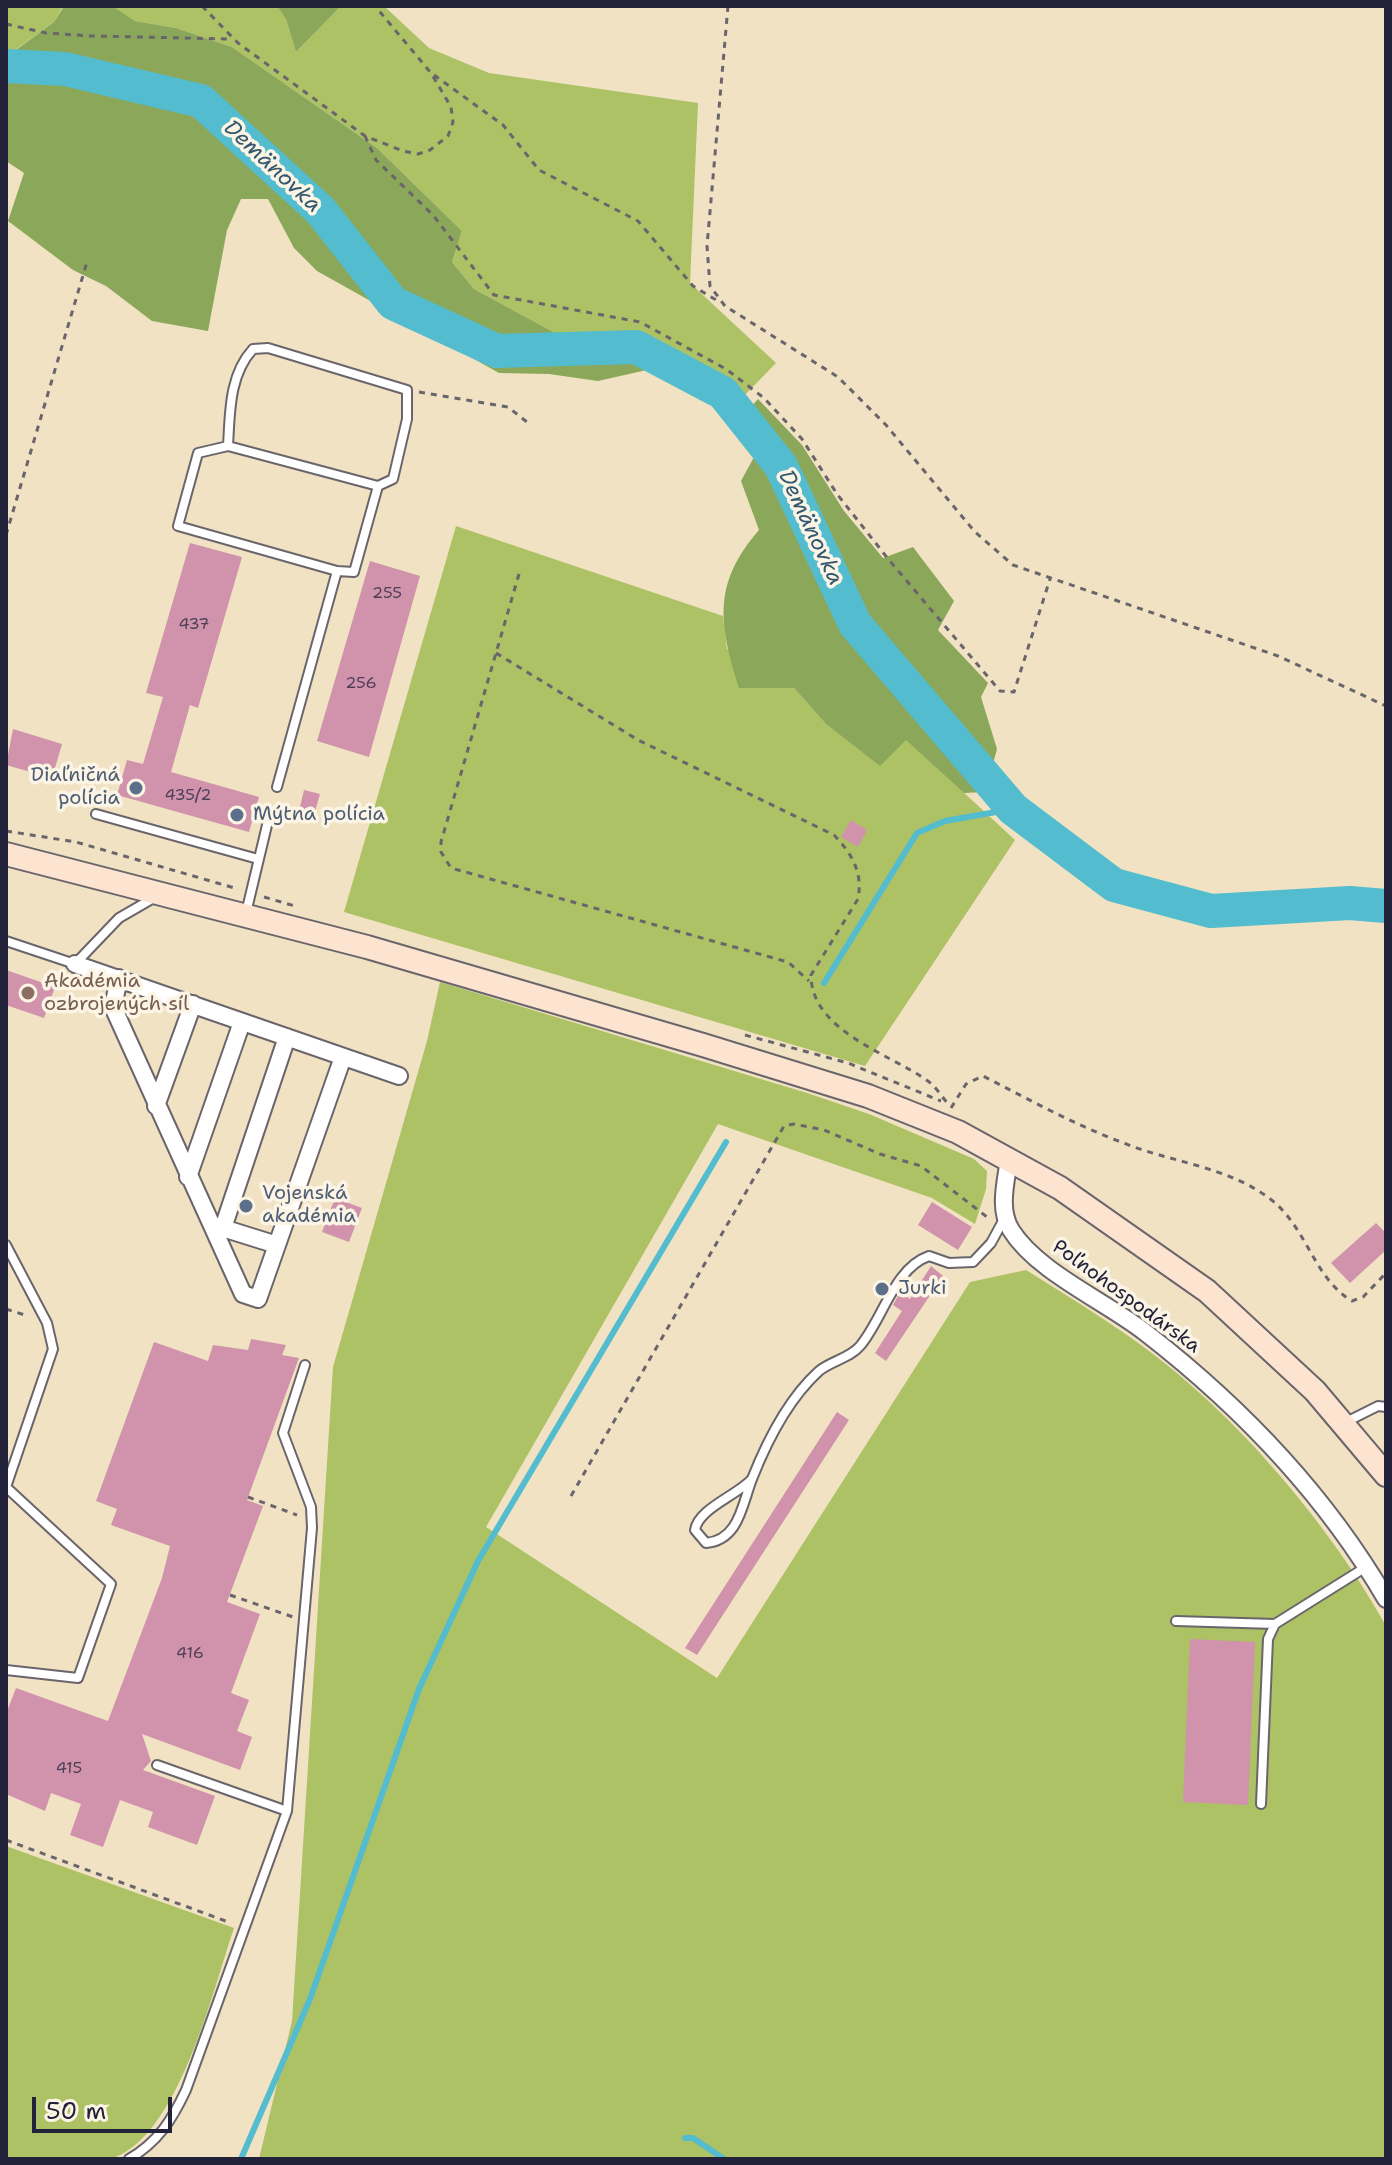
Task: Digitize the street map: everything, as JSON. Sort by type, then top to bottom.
[{"type":"main road","points":[[6,854],[245,915],[946,1116],[1009,1159],[1107,1218],[1207,1291],[1345,1423],[1383,1469]]},
{"type":"street","points":[[75,964],[399,1076]]},
{"type":"street","points":[[119,978],[113,1007],[188,1177],[217,1227],[243,1294],[258,1299],[343,1057]]},
{"type":"street","points":[[156,1106],[193,1004]]},
{"type":"street","points":[[188,1177],[242,1022]]},
{"type":"street","points":[[217,1227],[287,1037]]},
{"type":"street","points":[[1002,1223],[1009,1159]]},
{"type":"street","name":"Poľnohospodárska","points":[[1002,1223],[1040,1260],[1127,1318],[1225,1400],[1295,1475],[1366,1567],[1386,1599]]},
{"type":"street","points":[[217,1227],[277,1245]]},
{"type":"lane","points":[[228,446],[231,399],[241,362],[253,349],[268,348],[407,390],[407,419],[393,479],[378,486],[228,446],[198,453],[178,526],[337,571],[354,572],[378,486]]},
{"type":"lane","points":[[277,787],[337,571]]},
{"type":"lane","points":[[96,814],[258,859]]},
{"type":"lane","points":[[245,915],[268,821]]},
{"type":"lane","points":[[6,941],[75,964],[119,918],[161,894]]},
{"type":"lane","points":[[752,1479],[740,1492],[701,1515],[695,1530],[699,1538],[706,1543],[715,1542],[734,1528],[752,1479],[788,1407],[822,1369],[861,1346],[911,1265],[929,1256],[949,1263],[973,1262],[983,1255],[1002,1223]]},
{"type":"lane","points":[[6,1245],[47,1323],[53,1349],[6,1487],[111,1584],[78,1678],[6,1670]]},
{"type":"lane","points":[[129,2159],[156,2140],[173,2117],[246,1928],[287,1811],[312,1520],[311,1507],[283,1433],[305,1365]]},
{"type":"lane","points":[[1345,1423],[1378,1406],[1386,1407]]},
{"type":"lane","points":[[1261,1804],[1268,1639],[1275,1624],[1366,1567]]},
{"type":"lane","points":[[1176,1621],[1275,1624]]},
{"type":"lane","points":[[157,1765],[287,1811]]},
{"type":"path","points":[[202,6],[232,39],[365,136],[418,154],[441,144],[448,136],[453,122],[451,107],[431,73],[375,6]]},
{"type":"path","points":[[725,306],[710,286],[707,246],[728,6]]},
{"type":"path","points":[[6,24],[46,33],[91,36],[232,39]]},
{"type":"path","points":[[431,73],[503,125],[539,170],[638,221],[693,286],[838,377],[886,425],[975,532],[1013,565],[1278,656],[1386,706]]},
{"type":"path","points":[[365,136],[376,160],[433,215],[494,295],[640,322],[726,369],[764,398],[802,439],[837,494],[899,572],[1000,691],[1014,692],[1050,579]]},
{"type":"path","points":[[6,535],[87,262]]},
{"type":"path","points":[[407,390],[508,407],[527,422]]},
{"type":"path","points":[[519,574],[441,842],[446,863],[451,868],[568,902],[788,962],[805,974],[836,1025],[932,1084],[946,1116]]},
{"type":"path","points":[[496,653],[638,740],[834,835],[854,860],[860,888],[858,899],[811,975],[811,984]]},
{"type":"path","points":[[6,831],[45,836]]},
{"type":"path","points":[[946,1116],[966,1084],[983,1076],[1123,1144],[1206,1168],[1268,1198],[1295,1221],[1338,1293],[1352,1301],[1363,1297],[1386,1273]]},
{"type":"path","points":[[571,1496],[784,1126],[794,1124],[824,1130],[880,1154],[921,1166],[1002,1223]]},
{"type":"path","points":[[248,1497],[312,1520]]},
{"type":"path","points":[[230,1595],[304,1621]]},
{"type":"path","points":[[6,1840],[246,1928]]},
{"type":"green space","points":[[6,6],[63,6],[54,22],[12,52],[6,51]]},
{"type":"green space","points":[[64,6],[112,6],[135,21],[176,28],[232,47],[377,148],[462,231],[452,262],[474,289],[570,341],[614,334],[647,342],[651,369],[598,381],[549,374],[499,373],[317,271],[294,248],[268,199],[241,199],[227,230],[208,331],[152,321],[106,286],[73,270],[8,221],[24,173],[6,161],[6,51],[13,52],[54,22]]},
{"type":"green space","points":[[110,6],[277,6],[286,19],[296,52],[341,6],[384,6],[429,48],[489,73],[698,103],[690,283],[776,363],[743,397],[647,342],[614,334],[570,341],[474,289],[452,262],[462,231],[377,148],[232,47],[176,28],[135,21]]},
{"type":"green space","points":[[277,6],[341,6],[296,52],[286,19]]},
{"type":"green space","points":[[758,399],[802,445],[844,511],[883,558],[913,547],[954,601],[938,630],[988,683],[981,697],[997,749],[985,792],[964,793],[906,740],[880,766],[825,723],[794,688],[739,688],[727,644],[724,605],[733,568],[759,530],[741,481],[766,435],[750,408]]},
{"type":"green space","points":[[456,526],[723,616],[727,649],[794,688],[825,723],[906,739],[1015,840],[865,1066],[344,912]]},
{"type":"green space","points":[[440,982],[869,1114],[974,1159],[987,1171],[986,1189],[975,1224],[932,1198],[718,1124],[486,1527],[717,1678],[970,1282],[1026,1270],[1090,1310],[1153,1354],[1219,1411],[1252,1444],[1312,1515],[1386,1626],[1386,2159],[259,2159],[292,2021],[333,1367],[427,1041]]},
{"type":"green space","points":[[6,1846],[234,1928],[190,2059],[174,2094],[155,2123],[134,2146],[110,2159],[6,2159]]},
{"type":"building","points":[[190,543],[242,557],[198,708],[190,705],[171,772],[259,797],[249,832],[117,795],[127,760],[143,764],[163,697],[146,693]]},
{"type":"building","points":[[370,561],[420,576],[369,757],[317,741]]},
{"type":"building","points":[[13,729],[62,744],[52,778],[6,765]]},
{"type":"building","points":[[304,790],[320,794],[314,815],[299,811]]},
{"type":"building","points":[[851,820],[867,830],[858,847],[841,837]]},
{"type":"building","points":[[6,970],[55,987],[44,1018],[6,1005]]},
{"type":"building","points":[[335,1198],[362,1208],[349,1242],[322,1232]]},
{"type":"building","points":[[932,1202],[972,1227],[958,1250],[918,1225]]},
{"type":"building","points":[[1376,1223],[1386,1233],[1386,1250],[1350,1283],[1331,1263]]},
{"type":"building","points":[[931,1266],[943,1276],[886,1361],[875,1353],[902,1311],[893,1305],[900,1292],[910,1299]]},
{"type":"building","points":[[251,1339],[286,1345],[282,1355],[299,1358],[247,1500],[263,1506],[227,1602],[260,1614],[231,1693],[249,1700],[237,1731],[252,1737],[240,1770],[142,1734],[151,1761],[143,1770],[215,1796],[197,1845],[148,1827],[153,1812],[120,1800],[103,1847],[70,1835],[81,1804],[51,1793],[45,1811],[6,1794],[6,1714],[16,1688],[108,1721],[162,1578],[170,1546],[111,1525],[117,1509],[96,1501],[154,1342],[208,1361],[213,1345],[248,1350]]},
{"type":"building","points":[[837,1412],[849,1420],[697,1655],[685,1648]]},
{"type":"building","points":[[1190,1639],[1255,1642],[1248,1805],[1183,1802]]},
{"type":"waterway","name":"Demänovka","points":[[6,66],[65,69],[201,101],[321,211],[393,303],[497,351],[636,347],[723,393],[781,466],[855,624],[1013,809],[1114,885],[1211,911],[1350,903],[1386,906]]},
{"type":"waterway","points":[[824,983],[917,833],[945,821],[1013,809]]},
{"type":"waterway","points":[[241,2159],[310,1999],[419,1689],[478,1561],[726,1142]]},
{"type":"waterway","points":[[685,2138],[693,2138],[724,2159]]},
{"type":"place","name":"Diaľničná polícia","points":[[136,788]]},
{"type":"place","name":"Mýtna polícia","points":[[237,815]]},
{"type":"place","name":"Akadémia ozbrojených síl","points":[[28,993]]},
{"type":"place","name":"Vojenská akadémia","points":[[246,1206]]},
{"type":"place","name":"Jurki","points":[[882,1289]]}]
